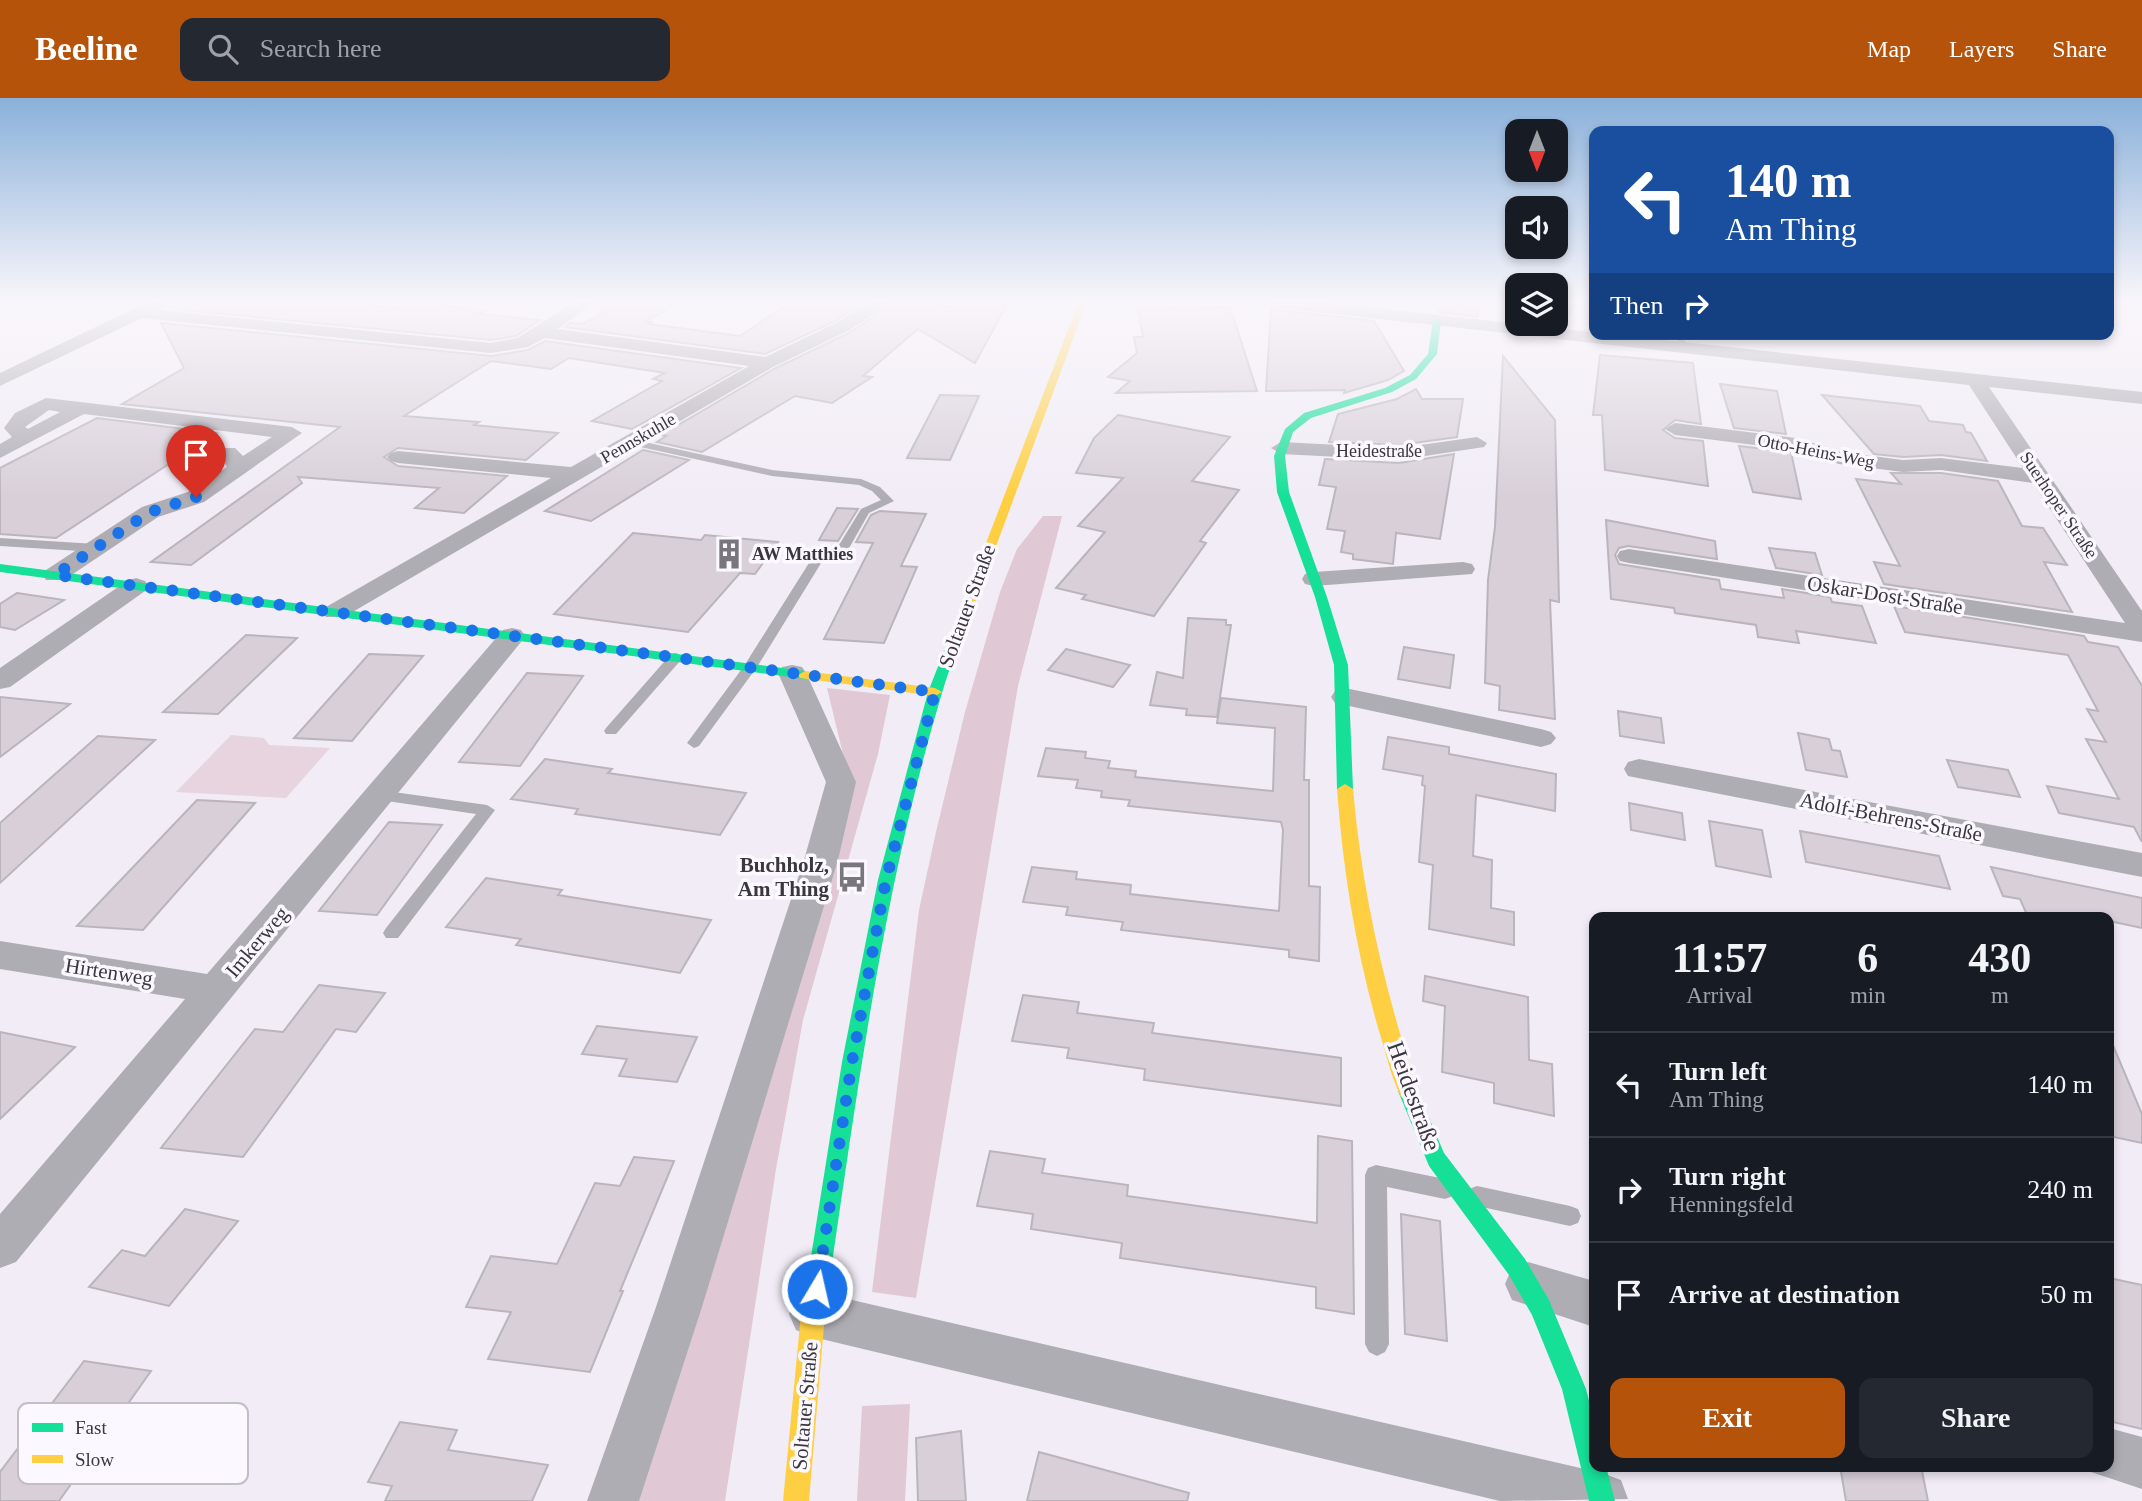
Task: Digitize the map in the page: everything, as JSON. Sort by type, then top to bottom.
[{"type":"street","points":[[0,380],[28,366]]},
{"type":"street","name":"Pennskuhle","points":[[335,612],[761,366]]},
{"type":"street","name":"Soltauer Straße","points":[[796,1501],[813,1314],[852,1062],[886,880],[935,692],[1058,366]]},
{"type":"street","points":[[1281,448],[1293,425],[1314,409],[1391,390],[1421,376],[1429,366]]},
{"type":"street","points":[[1869,366],[1976,381],[2142,398]]},
{"type":"street","name":"Suerhoper Straße","points":[[1976,381],[2142,632]]},
{"type":"street","points":[[0,453],[26,438],[15,428],[22,416],[47,404],[292,433],[196,497],[150,512],[55,575]]},
{"type":"street","points":[[238,469],[227,446],[255,429]]},
{"type":"street","name":"Otto-Heins-Weg","points":[[1675,429],[1796,444],[1839,458],[1902,466],[1941,464],[2040,477]]},
{"type":"street","name":"Heidestraße","points":[[1477,443],[1399,454],[1281,448],[1280,484],[1341,665],[1345,697],[1344,765],[1357,910],[1377,988],[1428,1145],[1459,1192],[1528,1284],[1574,1385],[1589,1447]]},
{"type":"street","points":[[398,457],[574,474]]},
{"type":"street","name":"Oskar-Dost-Straße","points":[[1629,556],[2142,632]]},
{"type":"street","points":[[0,568],[935,692]]},
{"type":"street","points":[[1314,579],[1463,569]]},
{"type":"street","points":[[0,681],[136,586]]},
{"type":"street","name":"Imkerweg","points":[[0,1247],[512,636]]},
{"type":"street","points":[[613,1501],[687,1282],[821,860],[841,782],[792,673]]},
{"type":"street","points":[[1345,697],[1541,738]]},
{"type":"street","name":"Adolf-Behrens-Straße","points":[[1639,769],[2142,865]]},
{"type":"street","name":"Hirtenweg","points":[[0,955],[218,990]]},
{"type":"street","points":[[1528,1284],[1589,1302]]},
{"type":"street","name":"Heidestraße","points":[[813,1314],[1602,1500],[1595,1472]]},
{"type":"street","points":[[2114,1455],[2142,1463]]},
{"type":"lane","points":[[631,442],[772,473],[832,481],[844,491],[879,495],[888,501],[865,511],[844,547],[818,558],[750,667],[694,743]]},
{"type":"lane","points":[[0,542],[96,548]]},
{"type":"lane","points":[[611,731],[676,657]]},
{"type":"lane","points":[[379,795],[487,810],[392,933]]},
{"type":"lane","points":[[1377,1344],[1376,1175],[1570,1216]]},
{"type":"shaded area","points":[[1043,516],[1062,516],[1018,686],[916,1298],[872,1292],[919,910],[936,832],[965,712],[1000,592],[1017,549]]},
{"type":"shaded area","points":[[827,688],[890,695],[878,754],[803,1020],[776,1169],[725,1501],[628,1501],[848,775]]},
{"type":"shaded area","points":[[231,735],[264,738],[269,745],[330,748],[286,798],[176,792]]},
{"type":"shaded area","points":[[910,1404],[905,1501],[857,1501],[862,1406]]},
{"type":"building","points":[[482,366],[404,416],[479,422],[474,425],[558,433],[526,460],[398,448],[384,457],[398,466],[507,476],[464,513],[415,508],[439,488],[298,477],[302,483],[191,565],[151,562],[340,427],[122,404],[184,368]]},
{"type":"building","points":[[623,366],[741,368],[632,429],[592,421],[662,381],[653,379],[665,373]]},
{"type":"building","points":[[779,366],[874,366],[863,376],[872,377],[832,403],[795,396],[702,452],[657,442],[666,436],[661,435]]},
{"type":"building","points":[[1121,366],[1249,366],[1257,391],[1116,393],[1130,381],[1108,377]]},
{"type":"building","points":[[1267,366],[1401,366],[1404,371],[1388,380],[1344,393],[1345,390],[1266,391]]},
{"type":"building","points":[[1503,366],[1512,366],[1555,420],[1559,602],[1550,600],[1555,719],[1499,710],[1500,686],[1485,683],[1488,580],[1495,527]]},
{"type":"building","points":[[1599,366],[1693,366],[1701,424],[1675,420],[1663,430],[1675,438],[1703,441],[1708,486],[1605,470],[1602,415],[1593,415]]},
{"type":"building","points":[[1720,384],[1777,391],[1786,434],[1734,428]]},
{"type":"building","points":[[1416,389],[1422,399],[1463,399],[1457,437],[1399,445],[1329,442],[1338,414],[1397,399]]},
{"type":"building","points":[[940,395],[979,396],[950,460],[907,458]]},
{"type":"building","points":[[1822,395],[1920,406],[1929,421],[1963,425],[1966,432],[1971,433],[1987,461],[1941,455],[1903,457],[1874,454]]},
{"type":"building","points":[[1118,415],[1230,437],[1192,481],[1239,490],[1200,541],[1206,543],[1154,616],[1082,599],[1086,595],[1056,588],[1105,532],[1078,526],[1123,478],[1076,473],[1094,438]]},
{"type":"building","points":[[97,418],[216,433],[56,538],[0,534],[0,468]]},
{"type":"building","points":[[1739,446],[1791,452],[1801,499],[1753,492]]},
{"type":"building","points":[[643,450],[689,460],[591,521],[545,511]]},
{"type":"building","points":[[1454,454],[1440,539],[1396,533],[1393,564],[1353,559],[1353,554],[1341,552],[1345,531],[1327,529],[1336,487],[1319,485],[1325,459],[1399,463]]},
{"type":"building","points":[[1891,473],[1941,473],[1998,481],[2022,526],[2043,528],[2067,565],[2044,562],[2072,612],[1884,584],[1874,562],[1900,566],[1856,479],[1901,484]]},
{"type":"building","points":[[837,508],[858,509],[838,541],[819,540]]},
{"type":"building","points":[[880,511],[926,514],[901,566],[917,567],[884,643],[824,639],[873,543],[856,542],[871,515]]},
{"type":"building","points":[[1606,520],[1715,541],[1717,559],[1628,546],[1619,548],[1615,555],[1619,564],[1719,580],[1721,589],[1784,598],[1782,589],[1830,597],[1832,602],[1862,606],[1876,643],[1796,631],[1799,643],[1758,637],[1756,625],[1675,613],[1674,608],[1611,599]]},
{"type":"building","points":[[633,533],[701,540],[705,535],[778,542],[755,574],[740,573],[688,632],[554,614]]},
{"type":"building","points":[[1769,548],[1815,553],[1822,575],[1776,568]]},
{"type":"building","points":[[17,593],[64,600],[15,630],[0,627],[0,604]]},
{"type":"building","points":[[1894,606],[2084,636],[2088,642],[2118,647],[2142,686],[2142,842],[2134,827],[2059,813],[2047,786],[2119,799],[2086,739],[2106,742],[2087,709],[2098,711],[2068,655],[1905,632]]},
{"type":"building","points":[[1188,618],[1226,620],[1226,625],[1231,625],[1217,717],[1186,715],[1187,709],[1150,705],[1157,672],[1183,678]]},
{"type":"building","points":[[246,635],[297,638],[218,714],[163,712]]},
{"type":"building","points":[[1404,647],[1454,655],[1450,688],[1398,679]]},
{"type":"building","points":[[1066,649],[1130,665],[1113,687],[1048,670]]},
{"type":"building","points":[[369,654],[423,656],[352,741],[294,738]]},
{"type":"building","points":[[527,673],[583,676],[520,766],[459,762]]},
{"type":"building","points":[[0,697],[70,704],[0,757]]},
{"type":"building","points":[[1221,698],[1306,707],[1304,780],[1309,780],[1309,886],[1320,887],[1319,961],[1289,957],[1289,950],[1121,930],[1123,922],[1066,915],[1068,907],[1023,902],[1032,867],[1077,872],[1076,879],[1131,885],[1130,894],[1279,911],[1283,830],[1281,822],[1128,806],[1130,800],[1101,797],[1102,791],[1076,788],[1078,780],[1038,776],[1046,748],[1086,752],[1085,758],[1110,761],[1108,768],[1136,771],[1135,777],[1273,791],[1275,728],[1217,723]]},
{"type":"building","points":[[1618,711],[1661,718],[1664,743],[1620,736]]},
{"type":"building","points":[[1798,733],[1829,739],[1832,750],[1840,751],[1847,777],[1806,770]]},
{"type":"building","points":[[98,736],[155,740],[0,883],[0,823]]},
{"type":"building","points":[[1388,737],[1449,747],[1449,754],[1556,774],[1555,811],[1476,795],[1473,856],[1492,860],[1491,908],[1514,912],[1514,945],[1429,929],[1433,865],[1419,862],[1425,786],[1422,785],[1423,776],[1383,769]]},
{"type":"building","points":[[545,759],[612,769],[608,773],[746,793],[720,835],[575,814],[578,809],[511,799]]},
{"type":"building","points":[[1947,760],[2008,770],[2020,797],[1958,787]]},
{"type":"building","points":[[197,800],[255,803],[143,930],[77,926]]},
{"type":"building","points":[[1629,803],[1682,813],[1685,840],[1631,830]]},
{"type":"building","points":[[1709,821],[1762,830],[1771,877],[1716,866]]},
{"type":"building","points":[[389,822],[442,825],[377,915],[319,911]]},
{"type":"building","points":[[1800,831],[1939,856],[1950,889],[1806,862]]},
{"type":"building","points":[[1991,867],[2142,898],[2142,928],[2114,922],[2114,912],[2026,912],[2020,899],[2003,896]]},
{"type":"building","points":[[486,878],[562,890],[558,895],[711,920],[680,973],[516,945],[521,939],[446,927]]},
{"type":"building","points":[[1425,976],[1528,997],[1529,1060],[1552,1064],[1554,1116],[1494,1103],[1494,1083],[1442,1072],[1445,1006],[1423,1001]]},
{"type":"building","points":[[319,985],[385,993],[356,1032],[336,1029],[243,1157],[161,1148],[255,1029],[283,1032]]},
{"type":"building","points":[[1023,995],[1079,1002],[1077,1013],[1154,1023],[1152,1033],[1341,1058],[1341,1106],[1144,1080],[1145,1069],[1067,1058],[1069,1048],[1012,1041]]},
{"type":"building","points":[[597,1026],[697,1037],[677,1082],[619,1076],[627,1059],[582,1054]]},
{"type":"building","points":[[0,1032],[75,1047],[0,1119]]},
{"type":"building","points":[[2114,1048],[2142,1114],[2142,1143],[2114,1137]]},
{"type":"building","points":[[1318,1136],[1352,1141],[1354,1314],[1316,1308],[1316,1287],[1120,1258],[1122,1243],[1031,1229],[1033,1214],[977,1206],[990,1151],[1045,1159],[1042,1173],[1128,1185],[1127,1196],[1317,1223]]},
{"type":"building","points":[[634,1157],[674,1161],[590,1372],[488,1359],[511,1312],[466,1307],[491,1256],[557,1264],[595,1183],[620,1186]]},
{"type":"building","points":[[185,1209],[238,1221],[169,1306],[89,1287],[122,1250],[145,1256]]},
{"type":"building","points":[[1401,1214],[1440,1221],[1447,1341],[1405,1334]]},
{"type":"building","points":[[2114,1279],[2142,1285],[2142,1429],[2114,1422]]},
{"type":"building","points":[[84,1361],[151,1371],[128,1403],[52,1403]]},
{"type":"building","points":[[400,1422],[457,1430],[448,1450],[548,1465],[532,1501],[385,1501],[392,1486],[368,1482]]},
{"type":"building","points":[[961,1431],[966,1501],[918,1501],[916,1438]]},
{"type":"building","points":[[18,1448],[18,1484],[71,1484],[59,1501],[0,1501],[0,1472]]},
{"type":"building","points":[[1039,1452],[1189,1493],[1187,1501],[1027,1501]]},
{"type":"building","points":[[1841,1472],[1922,1472],[1928,1501],[1846,1501]]},
{"type":"traffic: fast","points":[[1345,789],[1341,665],[1321,597],[1283,492],[1280,456],[1289,431],[1308,416],[1389,390],[1413,377],[1423,366]]},
{"type":"traffic: fast","points":[[0,568],[805,675]]},
{"type":"traffic: fast","points":[[821,1263],[852,1062],[886,880],[935,692],[969,603]]},
{"type":"traffic: fast","points":[[1408,1091],[1436,1159],[1517,1267],[1541,1308],[1574,1389],[1589,1449]]},
{"type":"traffic: fast","points":[[1595,1472],[1602,1501]]},
{"type":"traffic: slow","points":[[969,603],[1058,366]]},
{"type":"traffic: slow","points":[[805,675],[935,692]]},
{"type":"traffic: slow","points":[[1345,789],[1353,866],[1366,942],[1408,1091]]},
{"type":"traffic: slow","points":[[796,1501],[813,1314],[821,1263]]},
{"type":"place","name":"AW Matthies","points":[[729,554]]},
{"type":"place","name":"Buchholz, Am Thing","points":[[852,877]]},
{"type":"route","points":[[196,497],[150,512],[55,575],[935,692],[886,880],[852,1062],[817,1289]]}]
